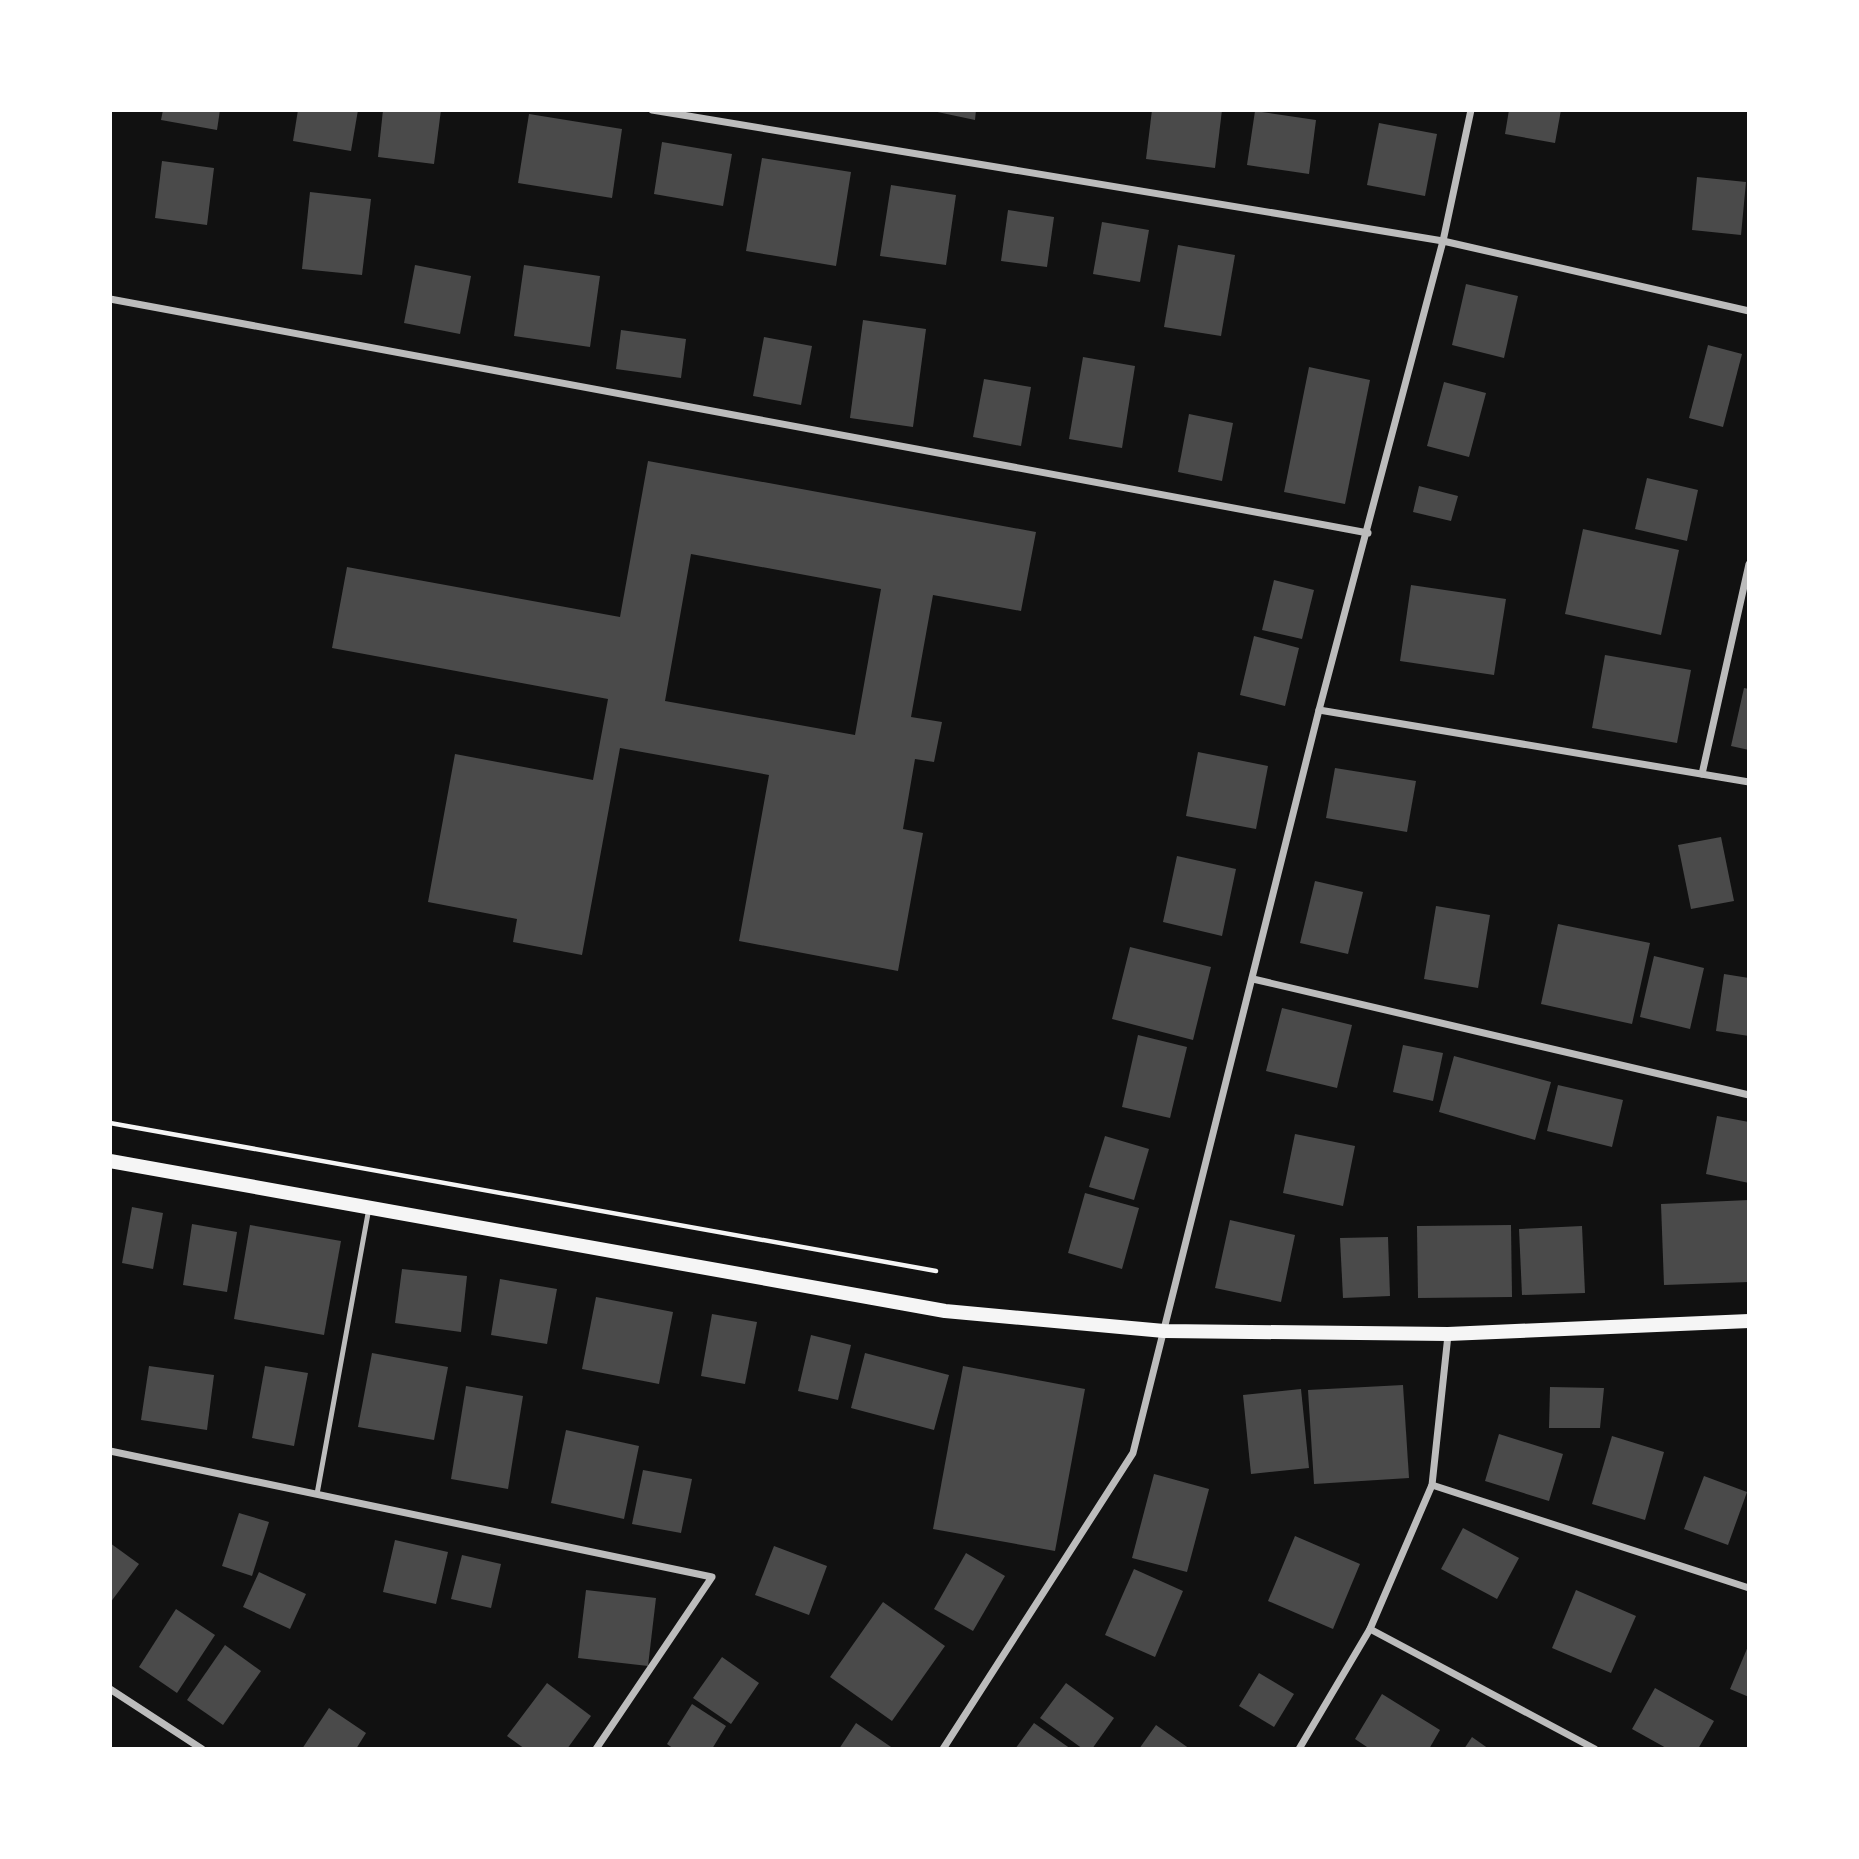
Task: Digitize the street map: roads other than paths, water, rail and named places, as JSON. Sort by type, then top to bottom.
[{"type":"main road","points":[[110,1161],[945,1311],[1164,1331],[1448,1334],[1749,1321]]},
{"type":"street","points":[[652,110],[1443,241],[1749,311]]},
{"type":"street","points":[[943,1749],[1133,1453],[1319,710],[1368,533],[1443,241],[1471,110]]},
{"type":"street","points":[[110,299],[1368,533]]},
{"type":"street","points":[[1702,774],[1749,564]]},
{"type":"street","points":[[1319,710],[1749,782]]},
{"type":"street","points":[[1253,979],[1749,1095]]},
{"type":"street","points":[[1299,1749],[1370,1629],[1432,1485],[1448,1334]]},
{"type":"street","points":[[110,1451],[712,1577],[596,1749]]},
{"type":"street","points":[[1432,1485],[1749,1588]]},
{"type":"street","points":[[1370,1629],[1595,1749]]},
{"type":"street","points":[[110,1689],[201,1749]]},
{"type":"lane","points":[[317,1494],[369,1207]]}]
